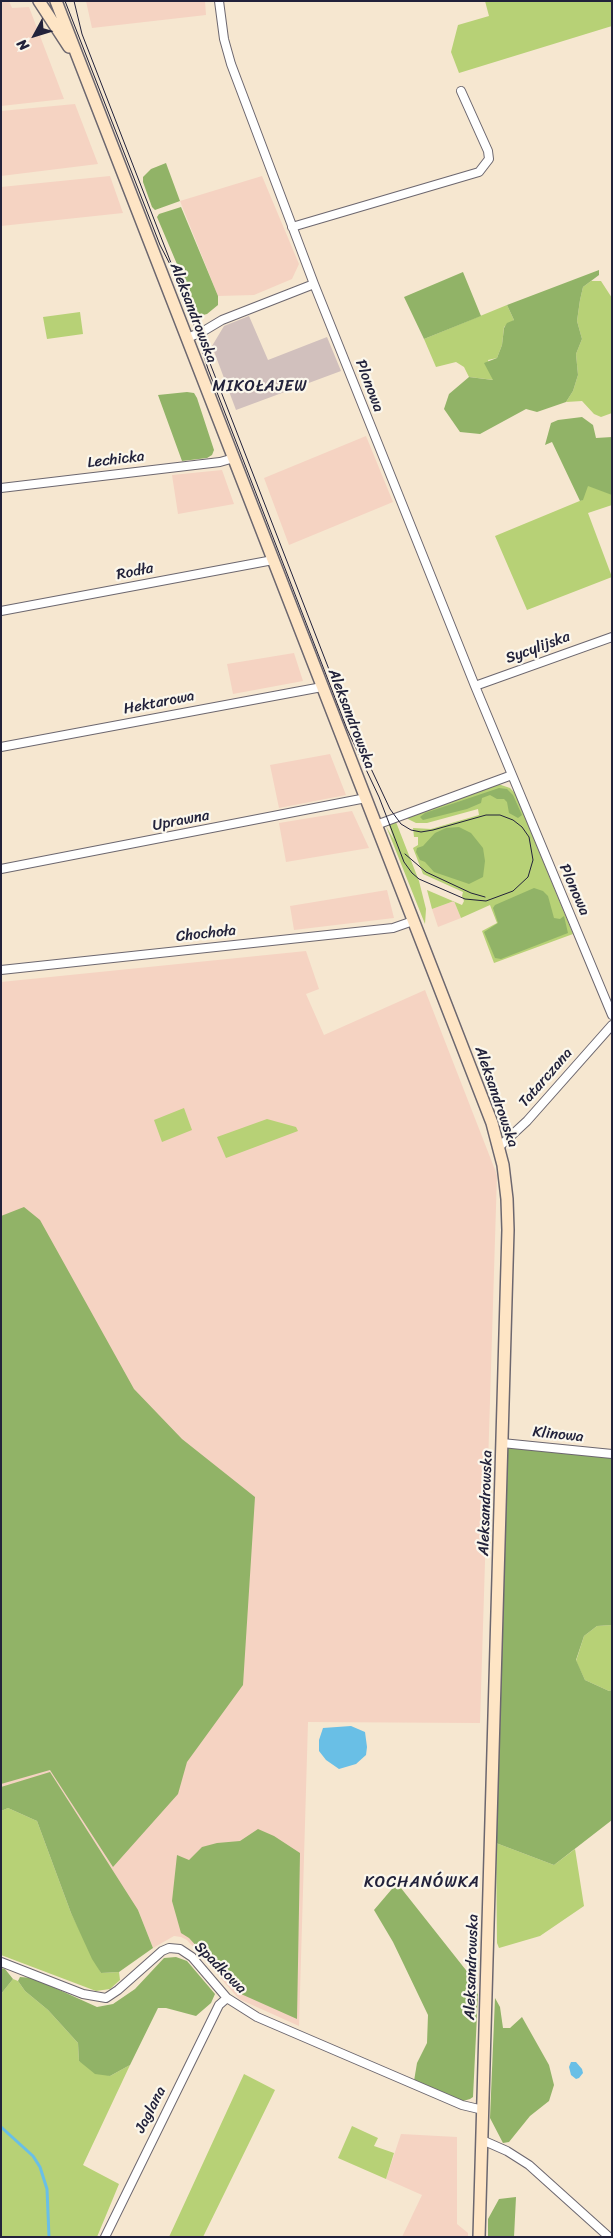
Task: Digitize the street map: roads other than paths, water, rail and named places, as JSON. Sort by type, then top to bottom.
[{"type":"main road","name":"Aleksandrowska","points":[[39,1],[82,68]]},
{"type":"main road","name":"Aleksandrowska","points":[[56,1],[413,921],[499,1147],[506,1183],[508,1215],[479,2237]]},
{"type":"street","name":"Plonowa","points":[[219,1],[224,39],[231,64],[314,284],[512,776],[608,998],[612,1015]]},
{"type":"street","points":[[292,227],[480,172],[489,160],[488,152],[461,91]]},
{"type":"street","points":[[187,338],[202,332],[222,320],[314,284]]},
{"type":"street","name":"Lechicka","points":[[1,488],[220,462],[234,458]]},
{"type":"street","name":"Rodła","points":[[1,611],[273,560]]},
{"type":"street","name":"Sycylijska","points":[[475,686],[612,636]]},
{"type":"street","name":"Hektarowa","points":[[1,747],[322,686]]},
{"type":"street","points":[[376,825],[512,776]]},
{"type":"street","name":"Uprawna","points":[[1,870],[366,798]]},
{"type":"street","name":"Chochoła","points":[[1,970],[393,928],[413,921]]},
{"type":"street","name":"Tatarczana","points":[[499,1147],[527,1121],[612,1025]]},
{"type":"street","name":"Klinowa","points":[[502,1443],[612,1454]]},
{"type":"street","name":"Spadkowa","points":[[1,1962],[74,1991],[95,1998],[106,1998],[118,1990],[162,1951],[174,1948],[186,1952],[227,1998],[257,2017],[462,2105],[483,2110]]},
{"type":"street","name":"Jaglana","points":[[104,2237],[219,2005],[227,1998]]},
{"type":"street","points":[[482,2140],[507,2151],[529,2165],[609,2237]]},
{"type":"water","points":[[351,1726],[365,1732],[366,1755],[356,1764],[339,1769],[326,1760],[319,1751],[319,1740],[323,1728]]},
{"type":"water","points":[[571,2062],[576,2062],[582,2069],[583,2073],[579,2078],[576,2079],[571,2075],[569,2067]]},
{"type":"waterway","points":[[1,2127],[33,2156],[40,2167],[47,2189],[49,2237]]},
{"type":"tram line","points":[[65,1],[160,245],[173,270],[192,319],[208,369],[347,729],[379,797],[404,862],[419,879],[465,899],[486,901],[513,891],[528,877],[533,860],[529,837],[522,827],[513,820],[500,815],[486,815],[421,832],[411,830],[401,824],[390,809],[351,726],[82,34],[74,1]]},
{"type":"tram line","points":[[405,854],[426,872],[471,893],[485,897]]},
{"type":"district","name":"MIKOŁAJEW","points":[[260,387]]},
{"type":"district","name":"KOCHANÓWKA","points":[[422,1883]]}]
